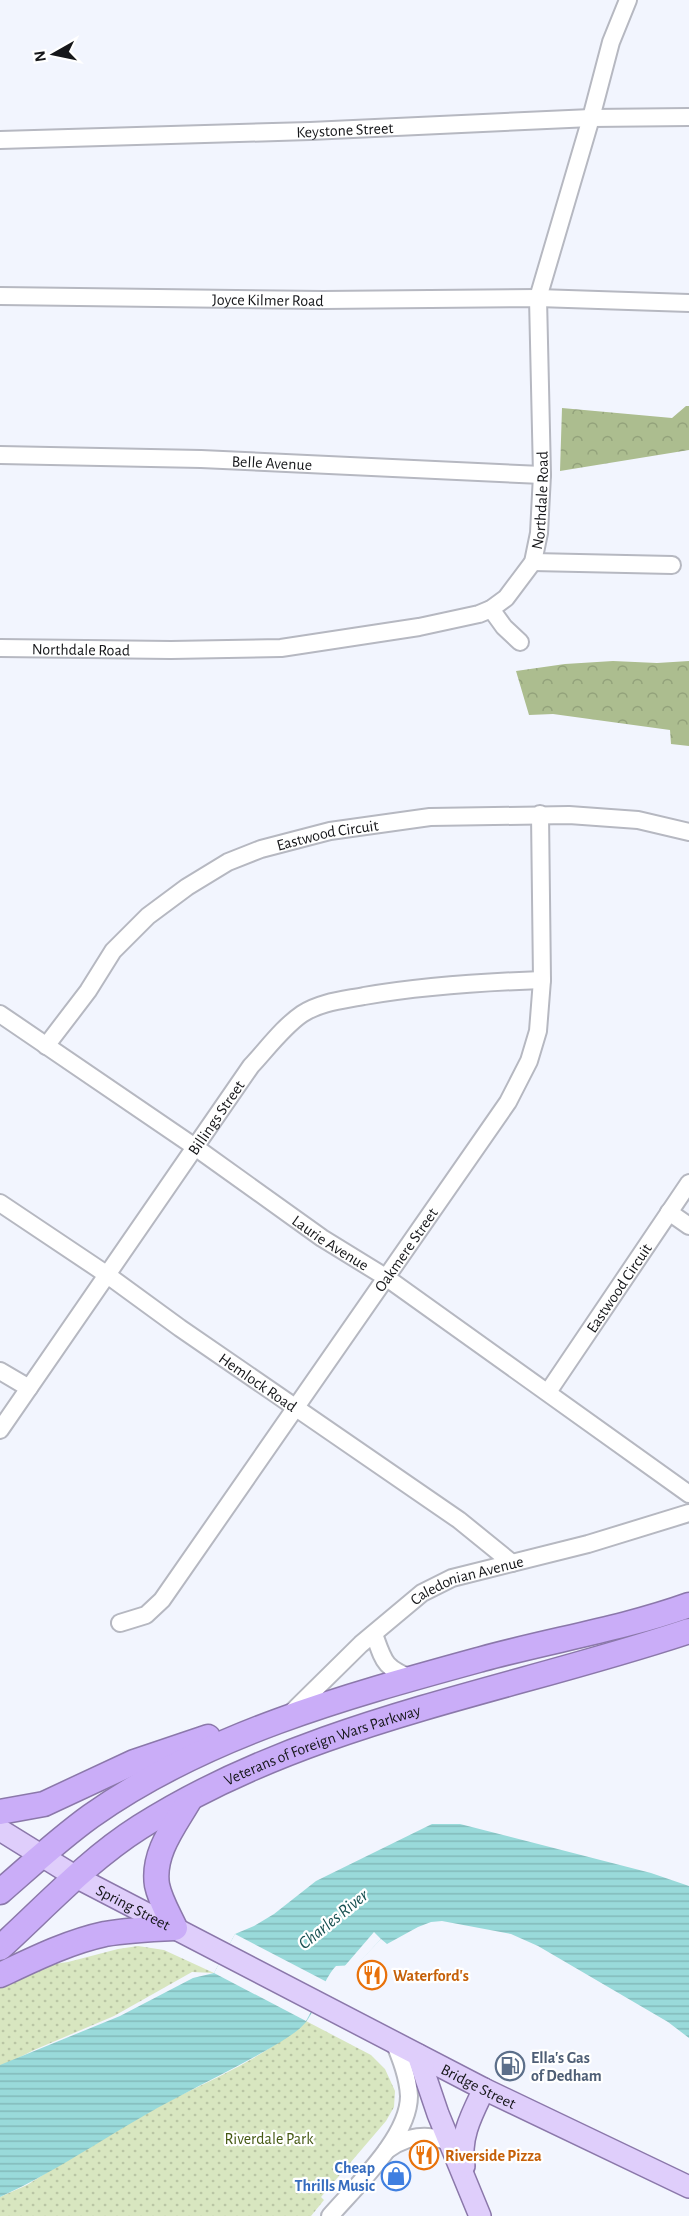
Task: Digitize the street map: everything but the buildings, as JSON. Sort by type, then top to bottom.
[{"type":"highway","name":"Veterans of Foreign Wars Parkway","points":[[0,1892],[91,1816],[142,1784],[224,1742],[286,1718],[413,1679],[689,1605]]},
{"type":"highway","name":"Veterans of Foreign Wars Parkway","points":[[0,1948],[76,1877],[119,1842],[191,1797],[255,1766],[341,1734],[689,1631]]},
{"type":"highway","points":[[0,1812],[44,1804],[127,1764],[177,1746],[286,1718]]},
{"type":"highway","points":[[0,1975],[51,1951],[84,1939],[119,1932],[175,1928],[159,1890],[156,1872],[164,1843],[191,1797]]},
{"type":"main road","name":"Spring Street","points":[[0,1830],[40,1857],[76,1877],[270,1978]]},
{"type":"main road","name":"Bridge Street","points":[[270,1978],[484,2090],[689,2187]]},
{"type":"main road","points":[[418,2055],[480,2216]]},
{"type":"main road","points":[[467,2181],[463,2161],[464,2137],[484,2090]]},
{"type":"street","name":"Northdale Road","points":[[0,648],[171,650],[281,648],[419,627],[479,614],[491,609],[506,598],[534,562],[538,533],[542,475],[538,298],[611,42],[628,0]]},
{"type":"street","name":"Keystone Street","points":[[0,140],[310,131],[591,118],[689,117]]},
{"type":"street","name":"Joyce Kilmer Road","points":[[0,296],[323,300],[538,298],[689,303]]},
{"type":"street","name":"Belle Avenue","points":[[0,456],[201,459],[542,475]]},
{"type":"street","points":[[534,562],[672,565]]},
{"type":"street","points":[[491,609],[504,627],[520,642]]},
{"type":"street","name":"Eastwood Circuit","points":[[46,1046],[88,991],[113,951],[141,923],[188,887],[228,862],[261,849],[330,831],[430,817],[540,814],[638,820],[689,832]]},
{"type":"street","name":"Oakmere Street","points":[[120,1623],[146,1615],[162,1600],[508,1102],[530,1061],[538,1031],[542,980],[540,814]]},
{"type":"street","name":"Billings Street","points":[[0,1430],[251,1066],[303,1014],[331,1002],[376,994],[459,983],[542,980]]},
{"type":"street","name":"Laurie Avenue","points":[[0,1014],[195,1147],[322,1238],[387,1278],[689,1494]]},
{"type":"street","name":"Eastwood Circuit","points":[[548,1392],[689,1183]]},
{"type":"street","name":"Hemlock Road","points":[[0,1203],[106,1274],[180,1328],[459,1520],[512,1563]]},
{"type":"street","points":[[669,1212],[689,1226]]},
{"type":"street","points":[[0,1371],[29,1388]]},
{"type":"street","name":"Caledonian Avenue","points":[[286,1718],[361,1644],[431,1588],[452,1578],[588,1544],[689,1514]]},
{"type":"street","points":[[374,1634],[383,1660],[394,1672],[413,1679]]},
{"type":"street","points":[[330,2216],[384,2153],[399,2128],[408,2104],[405,2073],[394,2042]]},
{"type":"street","points":[[384,2153],[399,2142],[413,2138],[432,2137],[450,2143]]},
{"type":"green space","points":[[689,406],[689,450],[560,471],[562,408],[672,418]]},
{"type":"green space","points":[[613,661],[657,663],[689,661],[689,746],[671,744],[670,730],[553,714],[529,715],[516,671],[565,664]]},
{"type":"green space","points":[[138,1946],[164,1950],[214,1973],[192,1972],[114,2016],[34,2050],[0,2070],[0,1981],[47,1965]]},
{"type":"green space","name":"Riverdale Park","points":[[306,2021],[371,2055],[385,2069],[395,2091],[394,2107],[386,2121],[321,2197],[324,2200],[311,2216],[0,2216],[0,2197],[27,2185],[161,2105],[246,2063],[277,2044]]},
{"type":"water","name":"Charles River","points":[[432,1824],[460,1824],[651,1873],[689,1886],[689,2038],[668,2022],[538,1946],[511,1934],[442,1921],[431,1922],[387,1944],[381,1939],[356,1965],[336,1966],[306,2022],[297,2031],[244,2063],[157,2108],[46,2174],[0,2197],[0,2065],[120,2016],[193,1978],[214,1973],[235,1934],[274,1914],[316,1881]]},
{"type":"pier","points":[[374,1932],[381,1939],[354,1968],[343,1968]]},
{"type":"pier","points":[[235,1934],[327,1982],[306,2021],[214,1973]]},
{"type":"place","name":"Waterford's","points":[[372,1975]]},
{"type":"place","name":"Ella's Gas of Dedham","points":[[510,2066]]},
{"type":"place","name":"Riverside Pizza","points":[[424,2155]]},
{"type":"place","name":"Cheap Thrills Music","points":[[396,2176]]}]
